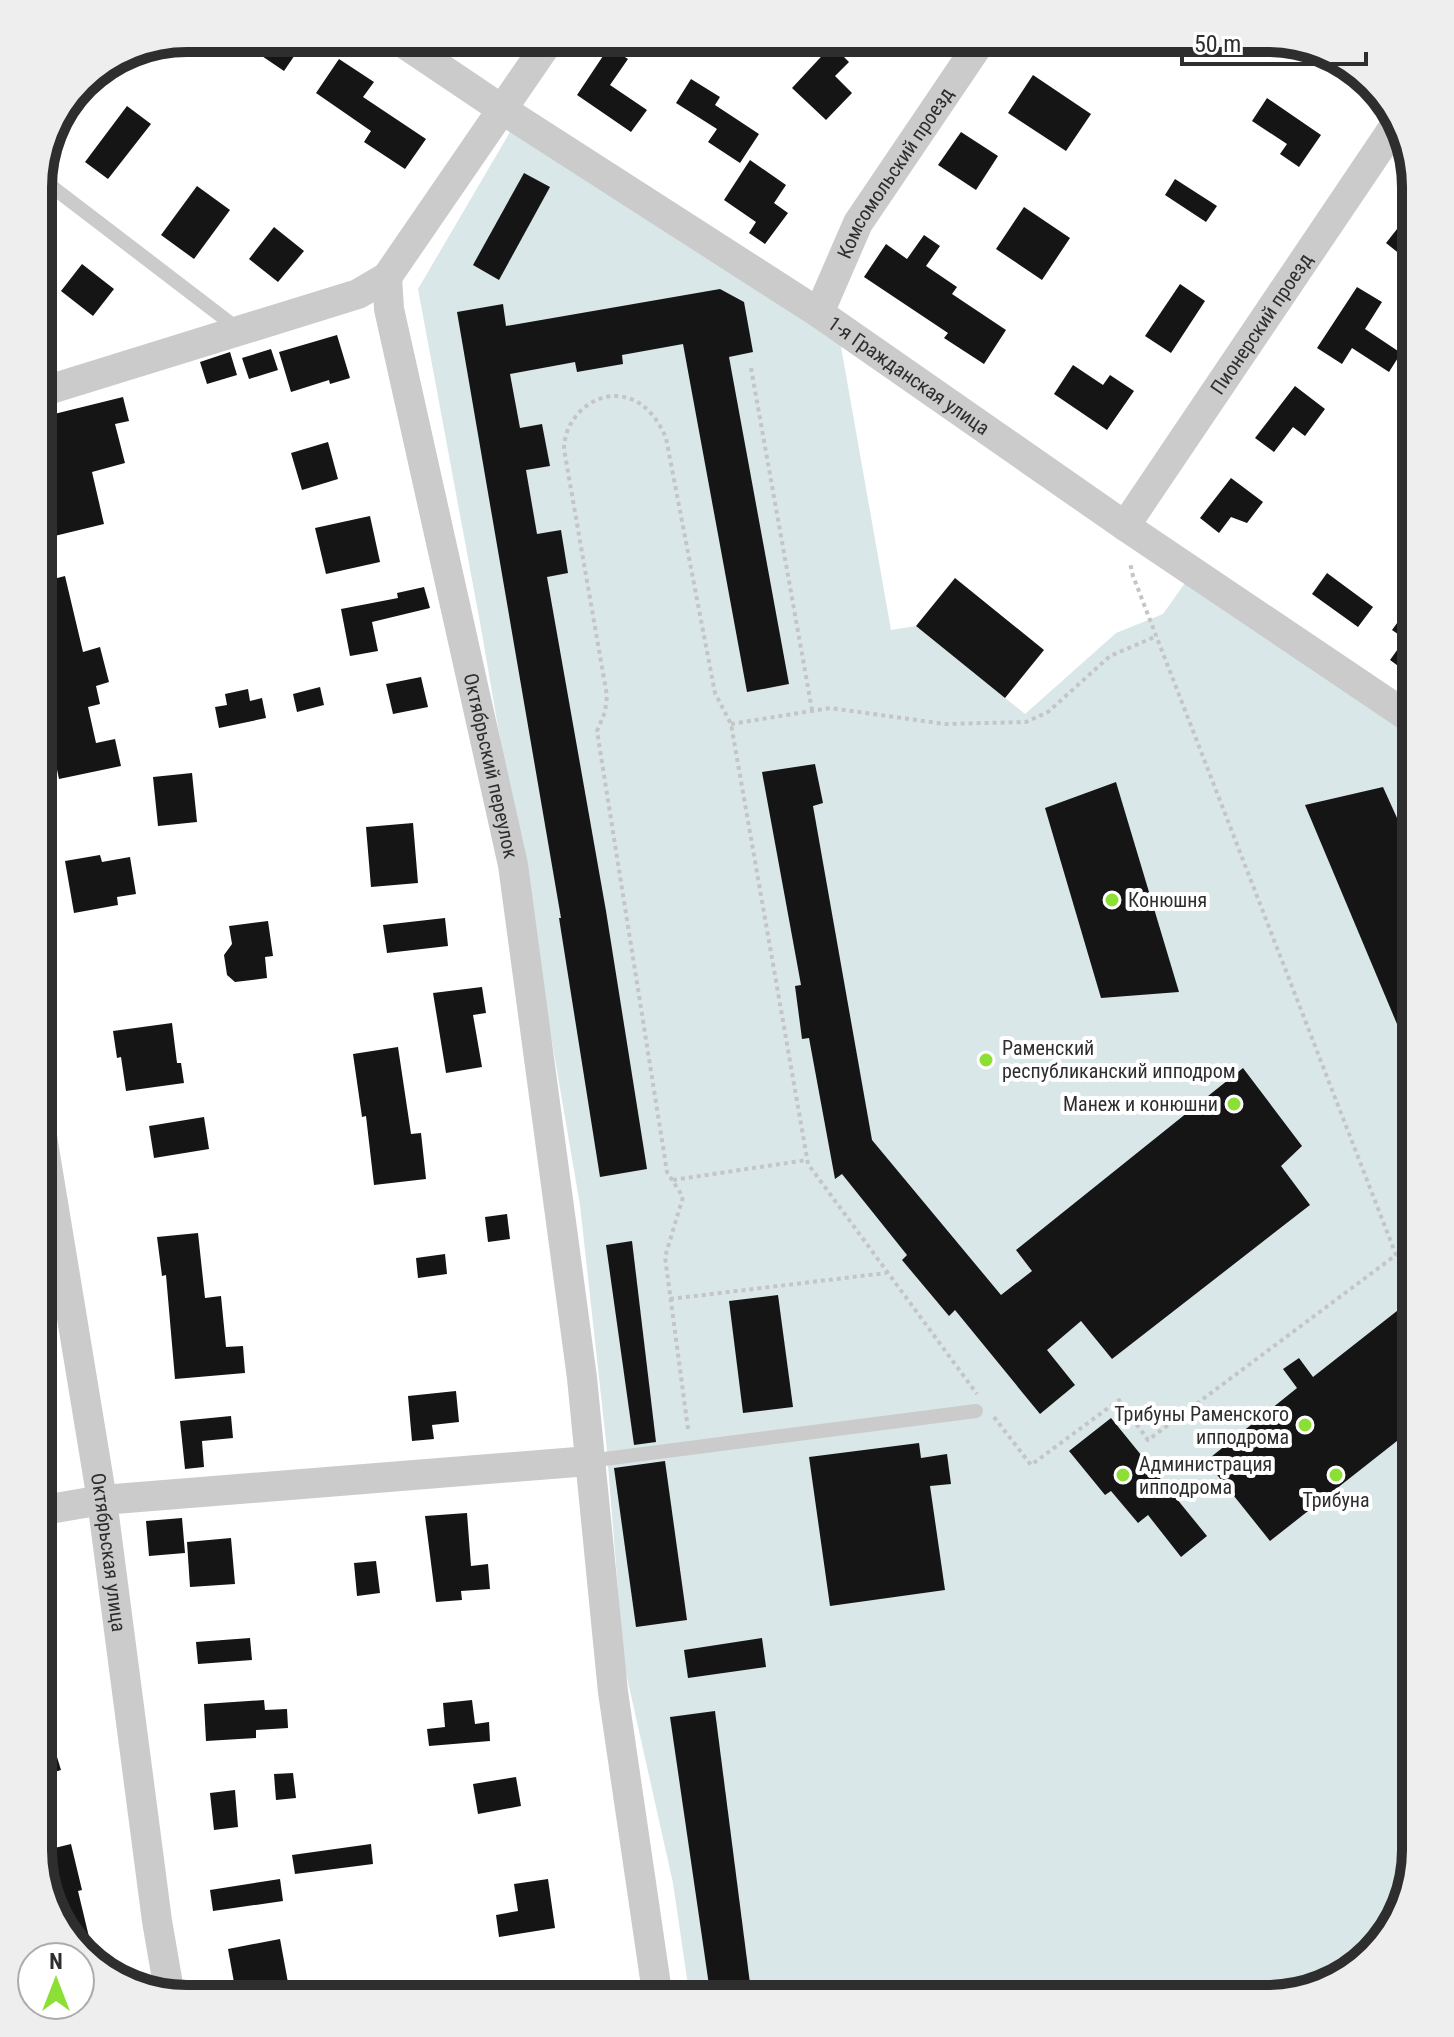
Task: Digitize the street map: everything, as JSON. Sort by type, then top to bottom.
[{"type":"street","name":"1-я Гражданская улица","points":[[417,52],[819,313],[1125,526],[1402,713]]},
{"type":"street","points":[[52,389],[358,294],[387,277],[542,52]]},
{"type":"street","name":"Комсомольский проезд","points":[[819,313],[858,223],[974,52]]},
{"type":"street","name":"Пионерский проезд","points":[[1125,526],[1390,132]]},
{"type":"street","name":"Октябрьский переулок","points":[[387,277],[389,309],[513,865],[582,1378],[613,1692],[656,1985]]},
{"type":"street","name":"Октябрьская улица","points":[[52,1197],[102,1500],[168,1983]]},
{"type":"street","points":[[52,1509],[102,1500],[589,1461]]},
{"type":"lane","points":[[52,187],[242,331]]},
{"type":"lane","points":[[589,1461],[981,1406]]},
{"type":"path","points":[[751,368],[812,710]]},
{"type":"path","points":[[690,1449],[665,1257],[683,1202],[667,1172],[597,731],[605,712],[607,696],[564,449],[570,422],[592,402],[616,396],[628,398],[650,412],[662,431],[715,693],[731,724],[809,1167],[981,1406],[1031,1465],[1119,1400],[1148,1440],[1396,1255],[1133,576],[1131,542],[1125,526]]},
{"type":"path","points":[[731,724],[812,710],[845,709],[945,724],[1026,722],[1048,712],[1110,656],[1157,636]]},
{"type":"path","points":[[673,1180],[807,1160]]},
{"type":"path","points":[[670,1299],[887,1273]]},
{"type":"shaded area","name":"Раменский республиканский ипподром","points":[[510,132],[840,341],[891,630],[916,626],[1025,714],[1116,633],[1163,614],[1187,580],[1402,726],[1402,1850],[1397,1885],[1384,1918],[1362,1945],[1334,1967],[1302,1980],[1267,1985],[688,1985],[673,1883],[624,1664],[606,1441],[580,1205],[481,628],[418,289]]},
{"type":"building","points":[[256,52],[297,52],[284,71]]},
{"type":"building","points":[[606,52],[617,52],[628,59],[610,85],[647,110],[631,132],[577,95]]},
{"type":"building","points":[[825,52],[839,52],[849,62],[835,76],[852,93],[826,120],[792,88]]},
{"type":"building","points":[[339,59],[374,82],[363,97],[426,139],[405,169],[364,142],[371,131],[316,93]]},
{"type":"building","points":[[1033,75],[1091,114],[1066,151],[1008,113]]},
{"type":"building","points":[[691,79],[720,97],[715,105],[759,134],[740,163],[708,142],[717,129],[676,103]]},
{"type":"building","points":[[1267,98],[1321,135],[1299,167],[1280,154],[1287,144],[1252,121]]},
{"type":"building","points":[[127,106],[151,124],[108,179],[85,162]]},
{"type":"building","points":[[961,132],[998,156],[976,190],[938,165]]},
{"type":"building","points":[[750,160],[786,185],[774,203],[788,213],[765,244],[749,233],[756,222],[724,200]]},
{"type":"building","points":[[524,173],[550,187],[499,280],[473,265]]},
{"type":"building","points":[[1175,179],[1217,206],[1206,222],[1165,195]]},
{"type":"building","points":[[197,186],[230,210],[194,259],[161,235]]},
{"type":"building","points":[[1024,207],[1070,238],[1042,280],[996,249]]},
{"type":"building","points":[[1402,223],[1402,256],[1386,243]]},
{"type":"building","points":[[274,227],[304,251],[278,282],[249,259]]},
{"type":"building","points":[[924,235],[940,246],[926,266],[957,287],[952,294],[1006,330],[984,364],[944,338],[948,333],[864,277],[886,244],[907,259]]},
{"type":"building","points":[[82,264],[114,289],[93,316],[61,291]]},
{"type":"building","points":[[1180,284],[1205,301],[1171,353],[1145,336]]},
{"type":"building","points":[[1357,287],[1382,302],[1365,329],[1401,353],[1389,372],[1352,348],[1342,364],[1317,348]]},
{"type":"building","points":[[720,289],[744,302],[753,352],[729,357],[789,684],[747,692],[683,344],[622,355],[623,364],[577,372],[575,362],[510,374],[520,428],[542,424],[550,466],[526,470],[537,534],[561,530],[568,573],[547,577],[606,911],[647,1169],[600,1177],[561,918],[457,312],[503,304],[506,326]]},
{"type":"building","points":[[337,335],[350,378],[330,384],[329,380],[291,392],[279,352]]},
{"type":"building","points":[[271,349],[278,370],[249,379],[242,358]]},
{"type":"building","points":[[230,352],[237,375],[207,384],[200,362]]},
{"type":"building","points":[[1073,365],[1103,385],[1110,375],[1134,391],[1107,430],[1054,394]]},
{"type":"building","points":[[1295,386],[1325,409],[1305,436],[1293,427],[1274,452],[1255,438]]},
{"type":"building","points":[[123,397],[129,421],[115,424],[125,463],[92,472],[104,524],[52,537],[52,415]]},
{"type":"building","points":[[328,442],[338,479],[302,490],[291,453]]},
{"type":"building","points":[[1231,478],[1263,502],[1247,523],[1231,517],[1219,533],[1200,518]]},
{"type":"building","points":[[370,516],[380,562],[326,574],[315,528]]},
{"type":"building","points":[[1327,573],[1373,607],[1358,627],[1312,594]]},
{"type":"building","points":[[65,576],[83,652],[100,647],[109,682],[96,686],[100,704],[88,707],[96,743],[115,739],[121,766],[59,779],[52,746],[52,579]]},
{"type":"building","points":[[955,578],[1044,650],[1005,698],[916,626]]},
{"type":"building","points":[[424,587],[430,608],[372,622],[378,651],[350,656],[341,609],[398,598],[397,593]]},
{"type":"building","points":[[1402,616],[1402,637],[1392,630]]},
{"type":"building","points":[[1402,643],[1402,669],[1390,660]]},
{"type":"building","points":[[421,677],[428,707],[393,714],[386,684]]},
{"type":"building","points":[[320,687],[324,705],[297,712],[293,694]]},
{"type":"building","points":[[248,689],[250,701],[262,698],[266,718],[219,728],[215,707],[227,705],[225,694]]},
{"type":"building","name":"Манеж и конюшни","points":[[815,764],[823,803],[813,806],[872,1140],[1001,1295],[1032,1271],[1016,1250],[1243,1068],[1302,1146],[1281,1166],[1310,1205],[1112,1359],[1081,1321],[1047,1350],[1075,1385],[1040,1414],[955,1310],[949,1316],[902,1260],[907,1255],[842,1174],[835,1179],[809,1038],[802,1039],[795,986],[801,985],[762,772]]},
{"type":"building","points":[[192,773],[197,822],[158,826],[153,777]]},
{"type":"building","name":"Конюшня","points":[[1116,782],[1179,992],[1101,998],[1045,808]]},
{"type":"building","points":[[1383,787],[1402,829],[1402,1023],[1397,1024],[1305,805]]},
{"type":"building","points":[[413,823],[418,883],[371,887],[366,827]]},
{"type":"building","points":[[100,855],[102,862],[130,857],[136,894],[117,897],[118,905],[74,913],[65,861]]},
{"type":"building","points":[[445,918],[448,946],[387,953],[383,925]]},
{"type":"building","points":[[268,921],[273,956],[265,957],[267,978],[235,982],[227,975],[224,955],[232,944],[229,926]]},
{"type":"building","points":[[482,987],[486,1013],[473,1015],[482,1067],[446,1073],[433,993]]},
{"type":"building","points":[[172,1023],[177,1063],[181,1063],[184,1083],[126,1091],[113,1031]]},
{"type":"building","points":[[398,1047],[411,1134],[421,1133],[426,1179],[374,1185],[366,1116],[362,1117],[353,1054]]},
{"type":"building","points":[[204,1117],[209,1149],[154,1158],[149,1126]]},
{"type":"building","points":[[507,1214],[510,1239],[488,1242],[485,1217]]},
{"type":"building","points":[[198,1233],[205,1298],[221,1296],[226,1347],[243,1346],[245,1373],[175,1379],[166,1275],[162,1276],[157,1237]]},
{"type":"building","points":[[632,1241],[656,1442],[634,1445],[606,1245]]},
{"type":"building","points":[[445,1254],[447,1274],[418,1278],[416,1258]]},
{"type":"building","points":[[778,1295],[793,1407],[743,1413],[729,1301]]},
{"type":"building","name":"Трибуны Раменского ипподрома","points":[[1402,1307],[1402,1437],[1270,1541],[1206,1461],[1297,1388],[1283,1369],[1299,1358],[1313,1377]]},
{"type":"building","points":[[456,1391],[459,1422],[432,1425],[434,1439],[412,1441],[408,1396]]},
{"type":"building","points":[[231,1416],[233,1438],[202,1441],[204,1467],[185,1469],[180,1421]]},
{"type":"building","name":"Администрация ипподрома","points":[[1111,1418],[1207,1536],[1181,1557],[1148,1515],[1138,1523],[1111,1491],[1105,1495],[1069,1451]]},
{"type":"building","points":[[919,1443],[921,1458],[947,1454],[951,1484],[930,1486],[945,1590],[830,1606],[809,1457]]},
{"type":"building","points":[[665,1461],[687,1620],[636,1627],[614,1468]]},
{"type":"building","points":[[467,1513],[471,1566],[488,1564],[490,1589],[461,1591],[462,1600],[436,1602],[425,1516]]},
{"type":"building","points":[[182,1518],[185,1553],[149,1556],[146,1521]]},
{"type":"building","points":[[231,1538],[235,1584],[190,1587],[187,1542]]},
{"type":"building","points":[[376,1561],[380,1593],[357,1596],[354,1563]]},
{"type":"building","points":[[250,1638],[252,1660],[198,1664],[196,1642]]},
{"type":"building","points":[[762,1638],[766,1667],[688,1678],[684,1650]]},
{"type":"building","points":[[264,1700],[265,1710],[287,1709],[288,1728],[256,1730],[256,1738],[206,1741],[204,1704]]},
{"type":"building","points":[[472,1700],[475,1724],[489,1722],[490,1741],[429,1746],[427,1729],[445,1727],[443,1703]]},
{"type":"building","points":[[715,1711],[750,1985],[709,1985],[670,1717]]},
{"type":"building","points":[[52,1740],[61,1770],[52,1773]]},
{"type":"building","points":[[293,1773],[296,1798],[276,1800],[274,1774]]},
{"type":"building","points":[[516,1777],[521,1806],[478,1814],[473,1784]]},
{"type":"building","points":[[235,1790],[238,1827],[214,1830],[210,1793]]},
{"type":"building","points":[[71,1844],[90,1941],[70,1918],[62,1902],[53,1868],[52,1850]]},
{"type":"building","points":[[371,1844],[373,1864],[295,1874],[292,1855]]},
{"type":"building","points":[[280,1879],[283,1901],[213,1911],[210,1890]]},
{"type":"building","points":[[548,1879],[555,1928],[499,1937],[496,1915],[518,1911],[514,1884]]},
{"type":"building","points":[[280,1939],[288,1985],[234,1985],[228,1949]]},
{"type":"place","name":"Конюшня","points":[[1112,900]]},
{"type":"place","name":"Раменский республиканский ипподром","points":[[986,1060]]},
{"type":"place","name":"Манеж и конюшни","points":[[1234,1104]]},
{"type":"place","name":"Трибуны Раменского ипподрома","points":[[1305,1425]]},
{"type":"place","name":"Администрация ипподрома","points":[[1123,1475]]},
{"type":"place","name":"Трибуна","points":[[1336,1475]]}]
